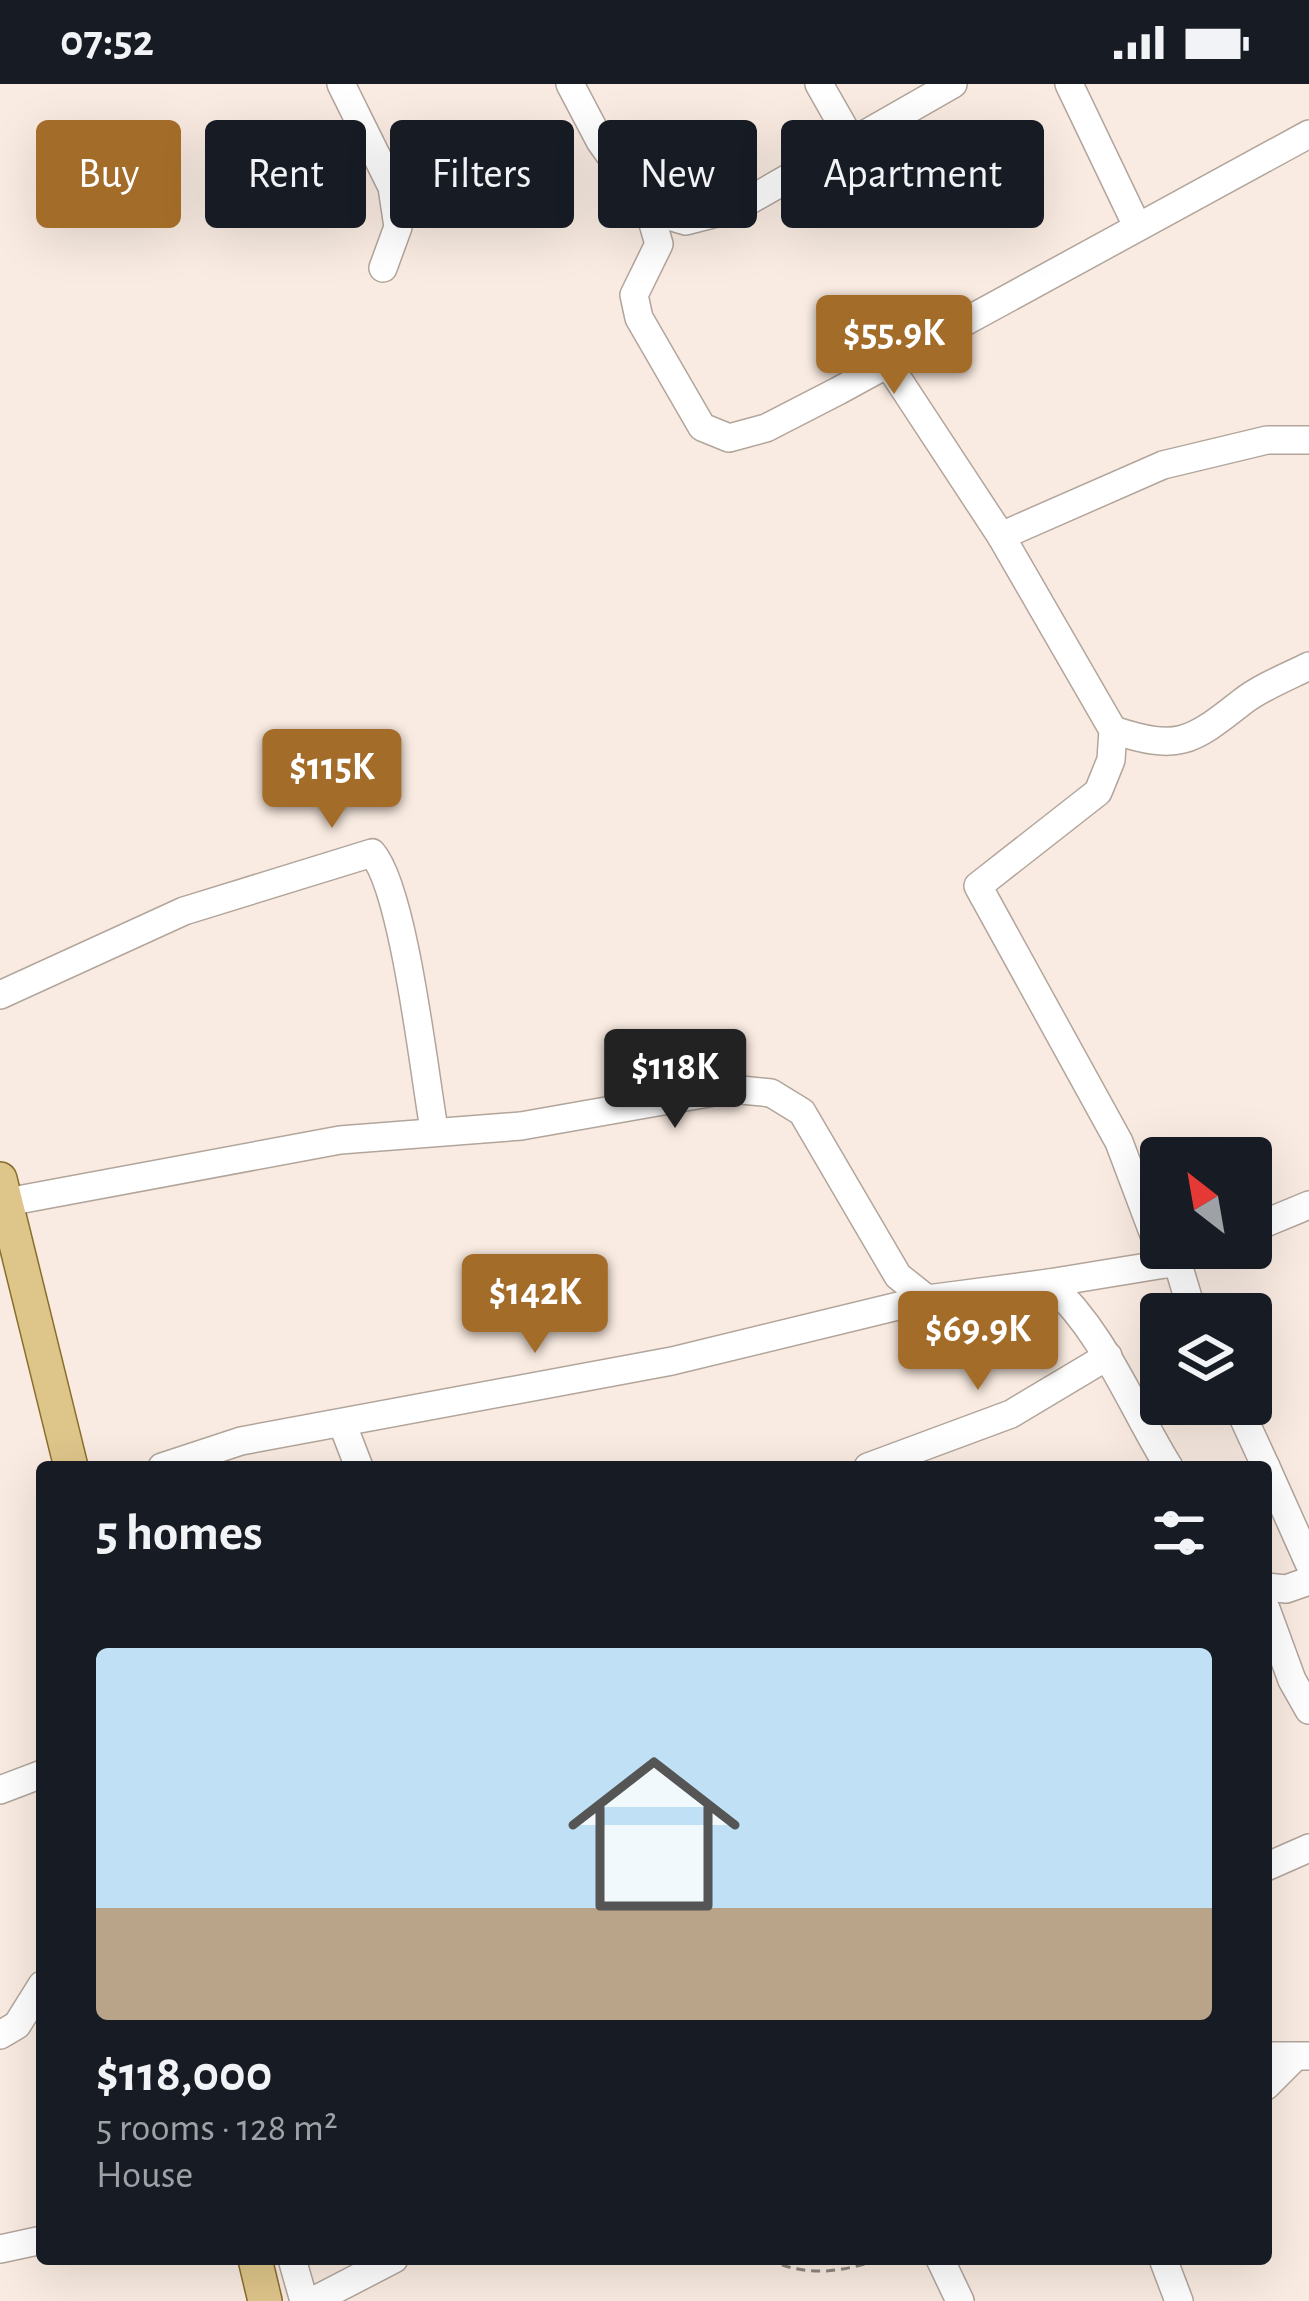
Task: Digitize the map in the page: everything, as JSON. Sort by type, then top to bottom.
[{"type":"main road","points":[[3,1190],[6,1244],[69,1461]]},
{"type":"main road","points":[[257,2265],[266,2301]]},
{"type":"street","points":[[341,84],[392,187],[398,227],[383,268]]},
{"type":"street","points":[[570,84],[598,137]]},
{"type":"street","points":[[819,84],[839,120]]},
{"type":"street","points":[[890,120],[953,84]]},
{"type":"street","points":[[1069,84],[1137,226]]},
{"type":"street","points":[[654,228],[659,244],[634,295],[639,318],[702,427],[729,438],[766,428],[1309,134]]},
{"type":"street","points":[[888,364],[1000,536],[1113,730],[1112,760],[1098,792],[977,886],[1119,1142],[1140,1190]]},
{"type":"street","points":[[1000,536],[1163,465],[1268,440],[1309,440]]},
{"type":"street","points":[[1113,730],[1151,742],[1193,739],[1246,699],[1309,666]]},
{"type":"street","points":[[0,995],[170,922],[184,911],[372,853],[382,864],[394,909],[434,1129]]},
{"type":"street","points":[[3,1190],[434,1129],[521,1126],[731,1089],[772,1093],[802,1112],[898,1276],[927,1299]]},
{"type":"street","points":[[1272,1220],[1309,1205]]},
{"type":"street","points":[[180,1461],[241,1441],[672,1361],[927,1299],[1140,1267]]},
{"type":"street","points":[[1049,1283],[1069,1300],[1108,1356],[1124,1396],[1164,1461]]},
{"type":"street","points":[[884,1461],[1011,1414],[1108,1356]]},
{"type":"street","points":[[342,1423],[357,1461]]},
{"type":"street","points":[[1247,1425],[1263,1461]]},
{"type":"street","points":[[1272,1480],[1309,1563]]},
{"type":"street","points":[[1272,1588],[1286,1589],[1309,1581]]},
{"type":"street","points":[[1272,1623],[1309,1710]]},
{"type":"street","points":[[0,1790],[36,1776]]},
{"type":"street","points":[[1272,1864],[1309,1848]]},
{"type":"street","points":[[0,2035],[17,2025],[36,1995]]},
{"type":"street","points":[[0,2249],[36,2241]]},
{"type":"street","points":[[294,2265],[308,2301],[382,2265]]},
{"type":"street","points":[[943,2265],[960,2301]]},
{"type":"street","points":[[1165,2265],[1178,2301]]},
{"type":"path","points":[[781,2265],[796,2272],[819,2273],[854,2265]]}]
